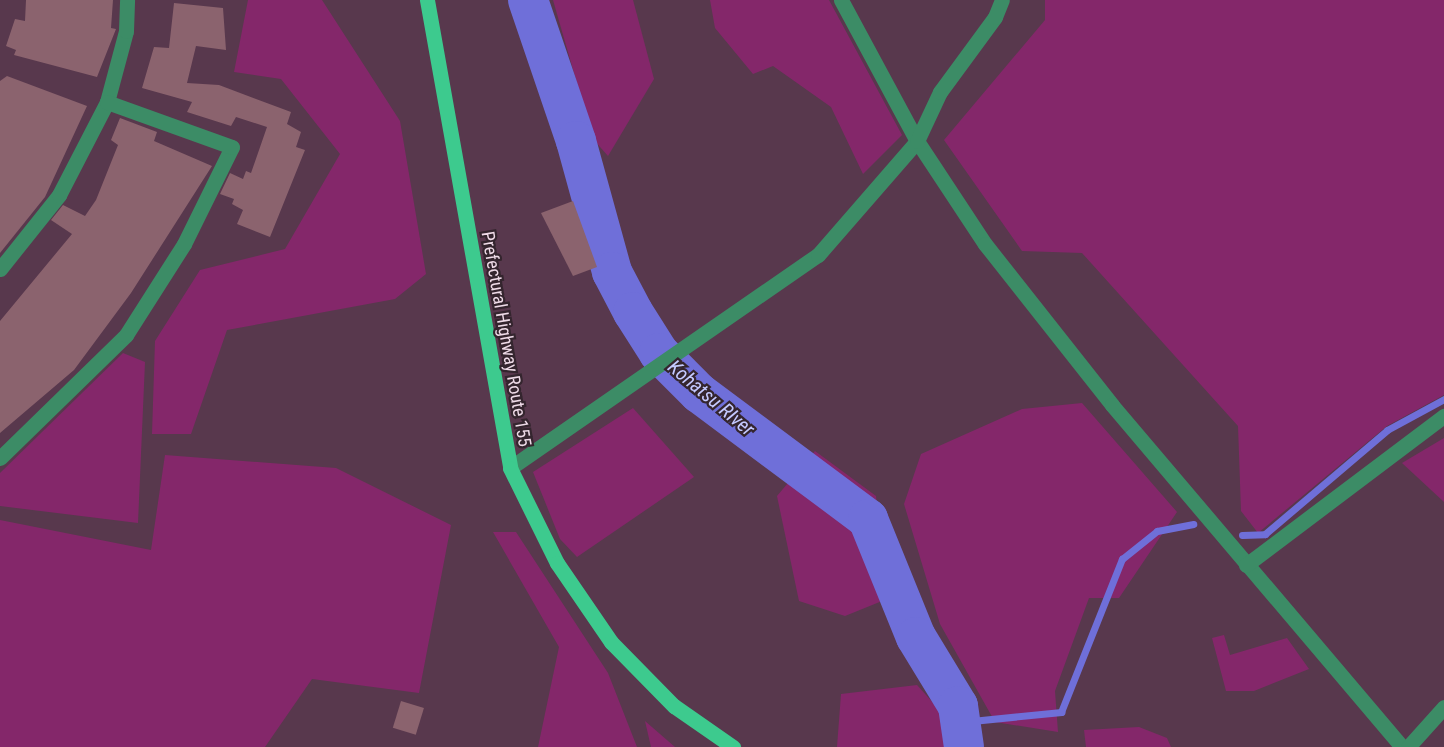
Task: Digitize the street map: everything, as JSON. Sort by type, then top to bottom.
[{"type":"main road","name":"Prefectural Highway Route 155","points":[[427,0],[510,468],[557,563],[610,642],[674,706],[733,747]]},
{"type":"street","points":[[0,269],[59,195],[107,102],[126,32],[127,0]]},
{"type":"street","points":[[841,0],[917,141],[985,244],[1246,565],[1402,747]]},
{"type":"street","points":[[510,468],[650,374],[818,255],[917,141],[940,92],[995,17],[1002,0]]},
{"type":"street","points":[[0,458],[126,335],[184,244],[232,147],[107,102]]},
{"type":"street","points":[[1246,565],[1444,416]]},
{"type":"street","points":[[1408,747],[1444,707]]},
{"type":"shaded area","points":[[248,0],[322,0],[400,121],[426,274],[395,299],[227,330],[191,434],[152,434],[155,341],[200,270],[285,249],[340,154],[281,79],[234,72]]},
{"type":"shaded area","points":[[553,0],[633,0],[654,79],[608,156],[593,139]]},
{"type":"shaded area","points":[[710,0],[829,0],[902,135],[863,174],[831,107],[773,66],[753,74],[715,28]]},
{"type":"shaded area","points":[[1045,0],[1444,0],[1444,395],[1387,426],[1258,533],[1241,511],[1238,426],[1082,253],[1022,251],[944,140],[1045,20]]},
{"type":"shaded area","points":[[123,353],[145,362],[138,523],[0,506],[0,473]]},
{"type":"shaded area","points":[[1082,403],[1177,512],[1119,598],[1089,598],[1055,691],[1058,732],[995,722],[940,624],[904,504],[921,454],[1022,409]]},
{"type":"shaded area","points":[[633,408],[694,477],[577,557],[560,539],[533,472]]},
{"type":"shaded area","points":[[1444,438],[1444,502],[1402,463]]},
{"type":"shaded area","points":[[815,451],[876,496],[887,599],[845,616],[799,601],[777,496]]},
{"type":"shaded area","points":[[165,455],[336,468],[451,525],[419,693],[312,679],[265,747],[0,747],[0,520],[151,550]]},
{"type":"shaded area","points":[[493,532],[516,532],[608,673],[637,747],[538,747],[559,647]]},
{"type":"shaded area","points":[[1224,635],[1230,655],[1287,638],[1309,669],[1254,691],[1226,691],[1212,638]]},
{"type":"shaded area","points":[[917,685],[973,747],[837,747],[841,694]]},
{"type":"shaded area","points":[[645,721],[675,747],[651,747]]},
{"type":"shaded area","points":[[1139,727],[1167,738],[1171,747],[1086,747],[1084,730]]},
{"type":"building","points":[[26,0],[113,0],[111,28],[116,29],[97,77],[14,55],[16,50],[6,46],[15,19],[25,21]]},
{"type":"building","points":[[174,3],[223,8],[226,50],[196,46],[187,83],[219,85],[291,112],[287,124],[301,132],[296,147],[305,150],[270,237],[237,224],[243,210],[232,204],[234,199],[220,194],[230,173],[243,179],[246,171],[251,173],[267,127],[236,117],[231,126],[187,112],[192,102],[142,88],[154,47],[169,48]]},
{"type":"building","points":[[7,76],[87,106],[45,197],[0,253],[0,81]]},
{"type":"building","points":[[120,118],[157,132],[154,141],[212,166],[131,293],[74,370],[0,433],[0,321],[72,234],[51,220],[63,205],[85,216],[96,200],[118,145],[111,140]]},
{"type":"building","points":[[573,201],[597,267],[573,276],[541,213]]},
{"type":"building","points":[[401,701],[424,708],[416,735],[393,728]]},
{"type":"waterway","name":"Kohatsu RIver","points":[[528,0],[576,141],[612,272],[633,312],[659,353],[699,393],[868,519],[916,637],[958,706],[964,747]]},
{"type":"waterway","points":[[1242,535],[1265,534],[1387,430],[1444,399]]},
{"type":"waterway","points":[[962,722],[1061,712],[1122,559],[1157,531],[1193,524]]}]
